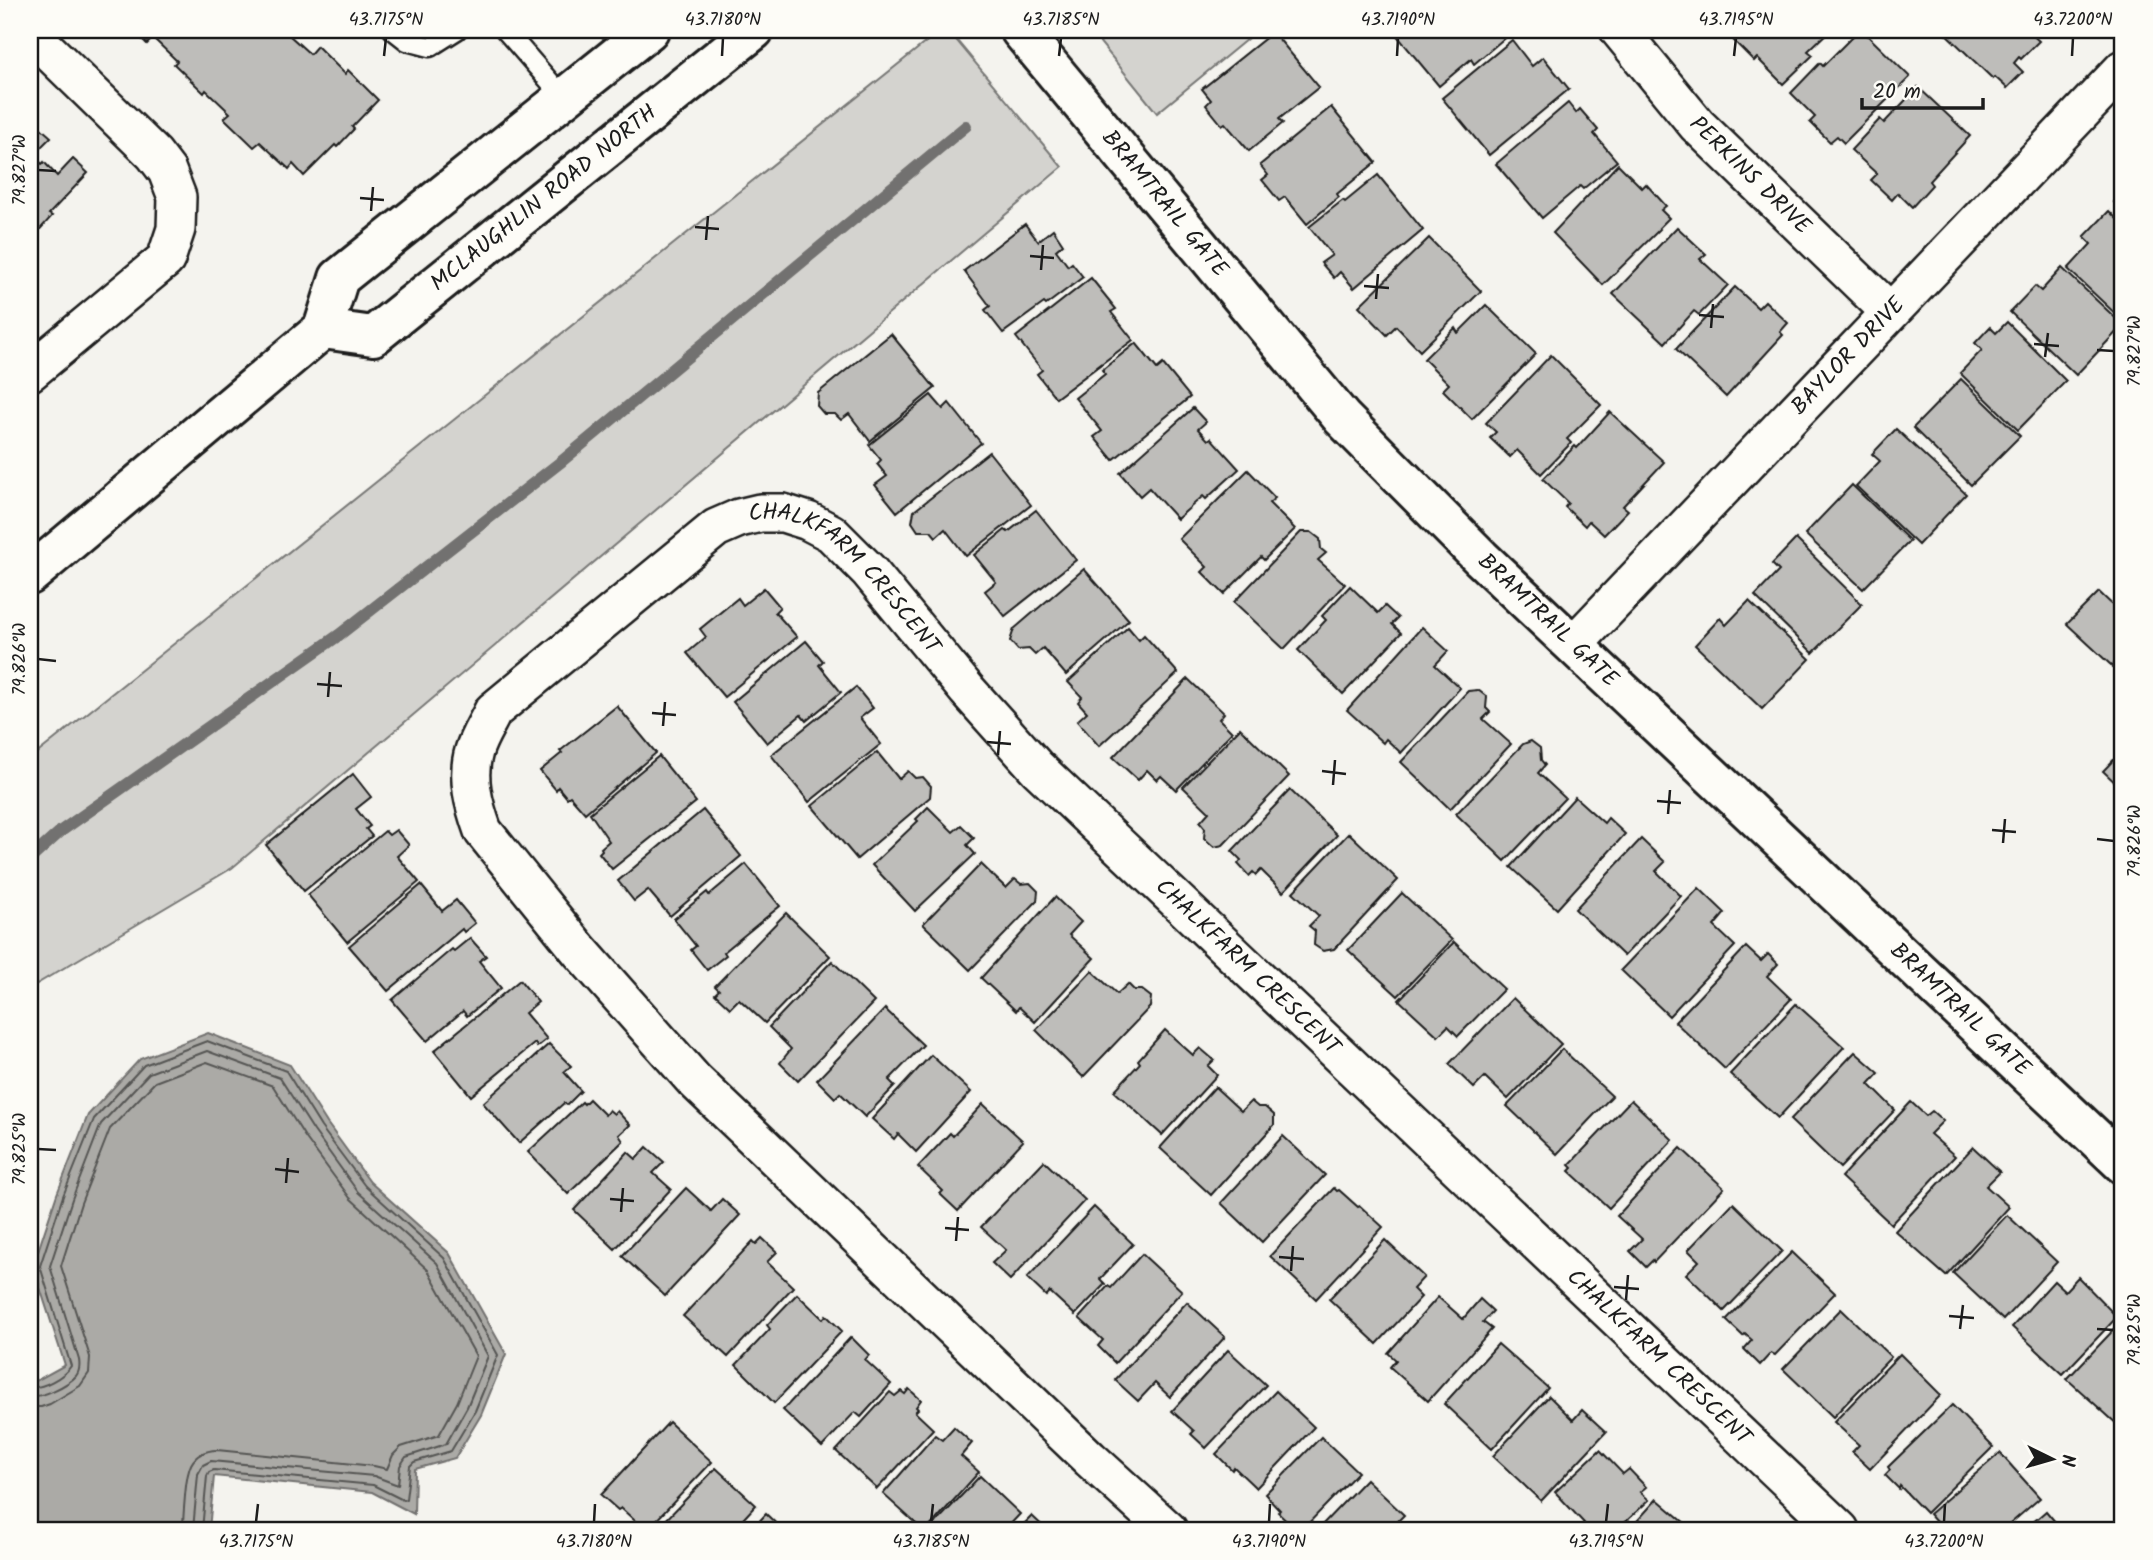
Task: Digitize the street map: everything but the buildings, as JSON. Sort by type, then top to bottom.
[{"type":"street","points":[[30,575],[323,329],[339,278],[649,30]]},
{"type":"street","name":"MCLAUGHLIN ROAD NORTH","points":[[323,329],[373,336],[754,30]]},
{"type":"street","name":"BRAMTRAIL GATE","points":[[1020,30],[1342,418],[1414,492],[1573,645],[2123,1164]]},
{"type":"street","name":"PERKINS DRIVE","points":[[1619,30],[1697,125],[1890,312]]},
{"type":"street","points":[[30,33],[154,154],[167,171],[177,197],[176,229],[166,259],[30,372]]},
{"type":"street","name":"BAYLOR DRIVE","points":[[1573,645],[2123,69]]},
{"type":"street","name":"CHALKFARM CRESCENT","points":[[1168,1530],[1090,1459],[694,1080],[579,950],[483,831],[471,782],[473,751],[493,711],[716,528],[760,513],[783,513],[808,521],[831,533],[869,571],[967,690],[1037,768],[1840,1530]]},
{"type":"lane","points":[[393,30],[407,41],[430,47],[457,30]]},
{"type":"lane","points":[[505,30],[564,98]]},
{"type":"shaded area","points":[[941,30],[948,30],[1062,167],[232,868],[30,988],[30,759]]},
{"type":"shaded area","points":[[1090,30],[1258,30],[1157,113]]},
{"type":"water","points":[[208,1033],[290,1065],[327,1123],[370,1182],[449,1253],[506,1354],[481,1415],[455,1458],[415,1469],[414,1514],[372,1492],[214,1476],[209,1530],[30,1530],[30,1380],[36,1381],[65,1365],[33,1266],[57,1194],[88,1115],[140,1059]]},
{"type":"waterway","points":[[30,859],[61,831],[339,635],[562,461],[966,126]]}]
